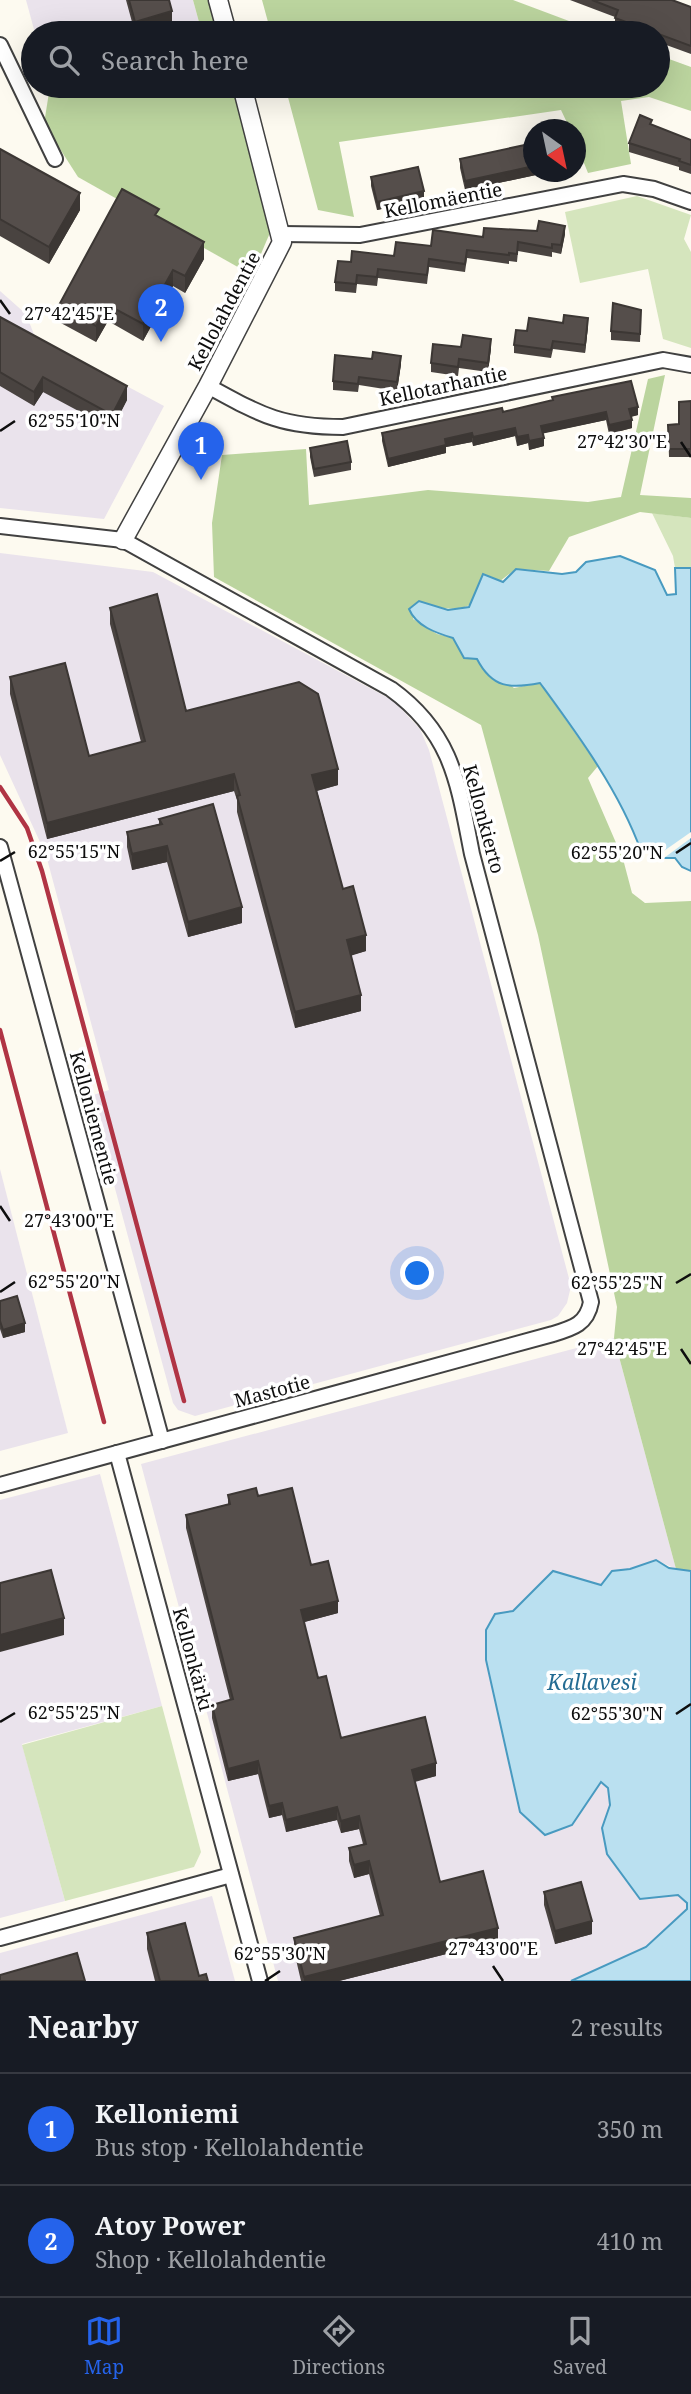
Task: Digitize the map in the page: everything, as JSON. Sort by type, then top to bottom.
[{"type":"street","points":[[218,0],[224,21]]},
{"type":"street","points":[[0,45],[21,89]]},
{"type":"street","points":[[26,98],[55,159]]},
{"type":"street","points":[[245,98],[282,234]]},
{"type":"street","name":"Kellomäentie","points":[[282,234],[360,235],[623,184],[654,189],[691,202]]},
{"type":"street","name":"Kellolahdentie","points":[[122,540],[208,386],[279,250],[282,234]]},
{"type":"street","name":"Kellotarhantie","points":[[208,386],[277,421],[306,427],[342,427],[663,360],[691,365]]},
{"type":"street","name":"Kellonkierto","points":[[0,527],[122,540],[391,689],[415,707],[430,723],[457,780],[472,854],[589,1289],[589,1315],[581,1323],[554,1335]]},
{"type":"street","name":"Kelloniementie","points":[[0,847],[162,1441]]},
{"type":"street","name":"Mastotie","points":[[0,1485],[554,1335]]},
{"type":"street","name":"Kellonkärki","points":[[117,1453],[260,1981]]},
{"type":"street","points":[[0,1938],[231,1875]]},
{"type":"shaded area","points":[[26,0],[193,0],[199,21],[32,21]]},
{"type":"shaded area","points":[[0,291],[26,314],[35,337],[164,406],[104,519],[0,508]]},
{"type":"shaded area","points":[[0,553],[153,572],[394,701],[420,729],[429,750],[571,1286],[567,1303],[558,1316],[195,1416],[178,1410],[173,1403],[90,1096],[109,1090],[46,855],[0,755]]},
{"type":"shaded area","points":[[0,1169],[68,1433],[0,1451]]},
{"type":"shaded area","points":[[614,1338],[676,1569],[656,1560],[630,1569],[612,1571],[601,1585],[553,1571],[513,1612],[486,1660],[521,1812],[545,1835],[571,1825],[600,1782],[608,1787],[610,1805],[602,1828],[607,1854],[640,1898],[678,1895],[687,1903],[687,1909],[646,1947],[571,1981],[278,1981],[141,1464]]},
{"type":"shaded area","points":[[100,1474],[162,1706],[22,1744],[65,1901],[0,1918],[0,1500]]},
{"type":"shaded area","points":[[212,1896],[235,1981],[0,1981],[0,1953]]},
{"type":"green space","points":[[193,0],[209,0],[215,21],[199,21]]},
{"type":"green space","points":[[262,0],[513,0],[569,21],[268,21]]},
{"type":"green space","points":[[670,59],[691,67],[691,111],[652,98],[670,98]]},
{"type":"green space","points":[[48,98],[236,98],[272,228],[252,275],[78,177],[44,124]]},
{"type":"green space","points":[[288,98],[642,98],[621,101],[631,164],[588,173],[586,119],[565,119],[561,110],[339,142],[354,217],[318,210]]},
{"type":"green space","points":[[637,196],[691,215],[684,239],[691,252],[691,348],[663,339],[648,269],[580,283],[565,212]]},
{"type":"green space","points":[[665,375],[640,495],[691,498],[691,518],[640,512],[569,537],[549,571],[516,569],[483,597],[464,607],[437,607],[419,601],[413,619],[437,634],[453,638],[464,657],[477,659],[514,688],[540,683],[598,766],[588,778],[623,859],[632,893],[645,903],[691,901],[691,1571],[676,1569],[614,1338],[617,1307],[538,935],[481,725],[214,577],[212,523],[222,455],[306,449],[309,505],[428,490],[588,502],[621,497],[648,379]]},
{"type":"green space","points":[[652,513],[691,518],[691,568],[675,568],[673,556]]},
{"type":"green space","points":[[162,1706],[201,1852],[194,1867],[65,1901],[22,1745]]},
{"type":"water","points":[[620,556],[655,570],[667,595],[676,594],[675,568],[691,568],[691,871],[682,867],[675,858],[664,858],[661,848],[652,844],[646,852],[641,851],[609,785],[540,683],[511,686],[496,681],[477,659],[464,658],[453,638],[422,624],[409,609],[419,601],[448,610],[469,607],[483,574],[503,582],[516,569],[562,574],[576,572],[586,562]]},
{"type":"water","name":"Kallavesi","points":[[656,1560],[669,1568],[691,1571],[691,1981],[571,1981],[646,1947],[687,1909],[687,1903],[678,1895],[640,1899],[607,1854],[602,1828],[610,1805],[608,1788],[601,1782],[572,1825],[545,1835],[520,1812],[486,1660],[486,1630],[495,1614],[513,1611],[553,1571],[601,1585],[612,1571],[630,1569]]},
{"type":"pier","points":[[691,832],[691,838],[664,858],[661,853]]},
{"type":"building","points":[[129,0],[169,0],[172,11],[135,21]]},
{"type":"building","points":[[592,0],[672,0],[691,7],[691,46],[670,38],[670,21],[623,21],[615,18],[618,10]]},
{"type":"building","points":[[640,115],[652,120],[650,124],[691,140],[691,165],[629,143]]},
{"type":"building","points":[[523,145],[523,168],[465,181],[460,159]]},
{"type":"building","points":[[0,149],[80,193],[49,247],[0,219]]},
{"type":"building","points":[[418,167],[424,191],[377,202],[371,177]]},
{"type":"building","points":[[122,189],[159,209],[155,215],[204,242],[185,276],[173,270],[143,324],[108,305],[96,326],[59,305]]},
{"type":"building","points":[[539,221],[565,226],[561,245],[552,244],[552,248],[518,242],[517,254],[509,255],[467,250],[465,264],[429,259],[427,275],[378,269],[377,277],[357,275],[356,284],[335,282],[338,261],[351,262],[352,251],[394,256],[396,242],[431,246],[433,230],[483,237],[484,228],[537,231]]},
{"type":"building","points":[[613,303],[641,310],[640,334],[611,331]]},
{"type":"building","points":[[564,315],[588,318],[585,345],[553,341],[551,350],[514,345],[516,330],[527,331],[529,318],[563,323]]},
{"type":"building","points":[[0,317],[127,386],[112,415],[43,377],[34,392],[0,372]]},
{"type":"building","points":[[463,335],[491,339],[488,363],[459,359],[458,367],[431,363],[433,344],[461,347]]},
{"type":"building","points":[[373,352],[401,356],[397,382],[359,377],[358,384],[333,381],[335,355],[372,359]]},
{"type":"building","points":[[631,381],[638,407],[629,409],[632,420],[609,425],[606,412],[541,426],[544,438],[529,441],[528,435],[517,437],[515,428],[473,437],[472,433],[445,439],[446,445],[388,459],[382,433],[502,408],[503,412],[553,400],[552,397]]},
{"type":"building","points":[[691,401],[691,449],[669,449],[668,425],[679,424],[679,402]]},
{"type":"building","points":[[347,441],[351,462],[314,469],[310,448]]},
{"type":"building","points":[[157,594],[186,711],[299,682],[318,694],[338,769],[312,775],[343,889],[353,886],[366,935],[347,940],[361,995],[295,1012],[237,796],[240,795],[234,774],[47,823],[10,677],[65,663],[89,756],[145,741],[110,608]]},
{"type":"building","points":[[213,804],[242,907],[188,922],[167,846],[132,854],[127,832],[162,824],[159,819]]},
{"type":"building","points":[[17,1296],[25,1323],[3,1330],[0,1301]]},
{"type":"building","points":[[256,1488],[258,1496],[292,1488],[311,1565],[328,1561],[338,1601],[301,1610],[318,1678],[326,1676],[341,1738],[425,1717],[436,1763],[412,1770],[440,1882],[483,1871],[498,1928],[304,1977],[294,1938],[383,1915],[369,1861],[354,1865],[349,1848],[366,1844],[359,1816],[341,1821],[337,1807],[286,1820],[282,1803],[269,1806],[258,1761],[228,1769],[212,1705],[233,1699],[186,1515],[230,1504],[228,1495]]},
{"type":"building","points":[[51,1570],[64,1618],[0,1635],[0,1583]]},
{"type":"building","points":[[581,1882],[592,1921],[555,1931],[544,1892]]},
{"type":"building","points":[[185,1923],[199,1976],[206,1974],[208,1981],[160,1981],[147,1933]]},
{"type":"building","points":[[77,1953],[85,1981],[0,1981],[0,1975]]},
{"type":"railway","points":[[0,787],[27,828],[42,871],[184,1401]]},
{"type":"railway","points":[[0,1030],[104,1422]]},
{"type":"place","name":"Atoy Power","points":[[161,342]]},
{"type":"place","name":"Kelloniemi","points":[[201,480]]}]
